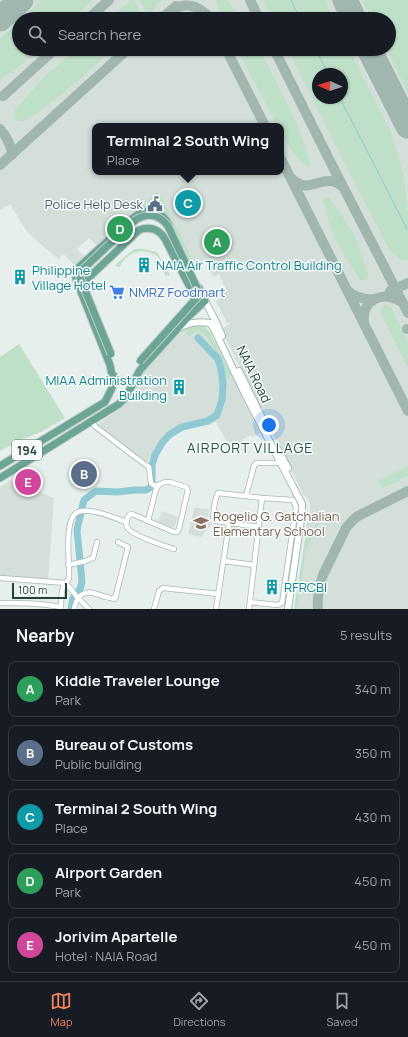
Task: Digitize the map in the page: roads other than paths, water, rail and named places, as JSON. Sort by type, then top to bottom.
[{"type":"main road","points":[[113,380],[110,364],[76,276],[79,267],[129,222],[138,215],[147,211],[156,212],[167,220],[205,301]]},
{"type":"main road","points":[[138,215],[145,228]]},
{"type":"main road","points":[[113,380],[114,363],[80,278],[80,272],[134,221],[140,217],[156,216],[165,221],[168,226],[200,294],[140,361],[137,366],[135,378]]},
{"type":"main road","points":[[81,292],[84,282],[139,230],[145,228],[157,230],[166,239],[194,295],[194,311]]},
{"type":"main road","points":[[166,239],[176,239]]},
{"type":"main road","points":[[102,246],[110,257]]},
{"type":"main road","points":[[184,277],[192,273]]},
{"type":"main road","points":[[194,295],[205,301]]},
{"type":"main road","name":"NAIA Road","points":[[0,478],[119,404],[128,394],[135,378],[146,362],[205,301]]},
{"type":"main road","name":"194","points":[[0,466],[105,402],[109,395],[113,380]]},
{"type":"main road","points":[[95,408],[100,416]]},
{"type":"street","name":"NAIA Road","points":[[205,301],[305,503],[305,517],[292,609]]},
{"type":"street","name":"NAIA Road","points":[[178,329],[196,322],[210,323],[302,504],[288,609]]},
{"type":"street","points":[[91,421],[96,427],[149,467],[154,485],[148,521]]},
{"type":"street","points":[[246,496],[256,463],[276,463]]},
{"type":"street","points":[[154,485],[166,482],[175,483],[186,487],[188,491],[179,529],[177,532],[174,532],[130,514],[128,515],[126,522],[127,526],[130,531],[174,549]]},
{"type":"street","points":[[250,602],[277,605],[282,603],[296,507],[293,500],[218,493],[213,518],[216,522],[259,527]]},
{"type":"street","points":[[249,609],[262,498]]},
{"type":"street","points":[[0,603],[35,603],[61,608],[63,588],[69,578],[69,529],[74,515],[80,512],[97,512],[126,522]]},
{"type":"street","points":[[216,609],[229,524]]},
{"type":"street","points":[[68,565],[80,563],[93,558],[97,542]]},
{"type":"street","points":[[76,596],[88,592],[115,599],[128,547],[118,542]]},
{"type":"street","points":[[224,561],[254,565]]},
{"type":"street","points":[[0,578],[66,583],[89,609]]},
{"type":"street","points":[[154,609],[159,591],[165,588],[219,594]]},
{"type":"street","points":[[74,609],[76,596]]},
{"type":"waterway","points":[[291,0],[297,12]]},
{"type":"waterway","points":[[319,56],[325,68]]},
{"type":"waterway","points":[[343,104],[407,229]]},
{"type":"waterway","points":[[71,609],[73,598],[80,589],[82,582],[77,530],[84,500],[96,491],[117,492],[146,490],[151,487],[152,465],[155,455],[169,435],[182,427],[208,421],[217,415],[222,400],[223,384],[221,369],[218,359],[198,338]]},
{"type":"place","name":"Terminal 2 South Wing","points":[[188,203]]},
{"type":"place","name":"Police Help Desk","points":[[155,204]]},
{"type":"place","name":"Airport Garden","points":[[120,229]]},
{"type":"place","name":"Kiddie Traveler Lounge","points":[[217,242]]},
{"type":"place","name":"NAIA Air Traffic Control Building","points":[[144,265]]},
{"type":"place","name":"Philippine Village Hotel","points":[[20,277]]},
{"type":"place","name":"NMRZ Foodmart","points":[[117,292]]},
{"type":"place","name":"MIAA Administration Building","points":[[179,387]]},
{"type":"place","name":"Bureau of Customs","points":[[84,474]]},
{"type":"place","name":"Jorivim Apartelle","points":[[28,482]]},
{"type":"place","name":"Rogelio G. Gatchalian Elementary School","points":[[201,523]]},
{"type":"place","name":"RFRCBI","points":[[272,587]]},
{"type":"district","name":"AIRPORT VILLAGE","points":[[250,447]]}]
